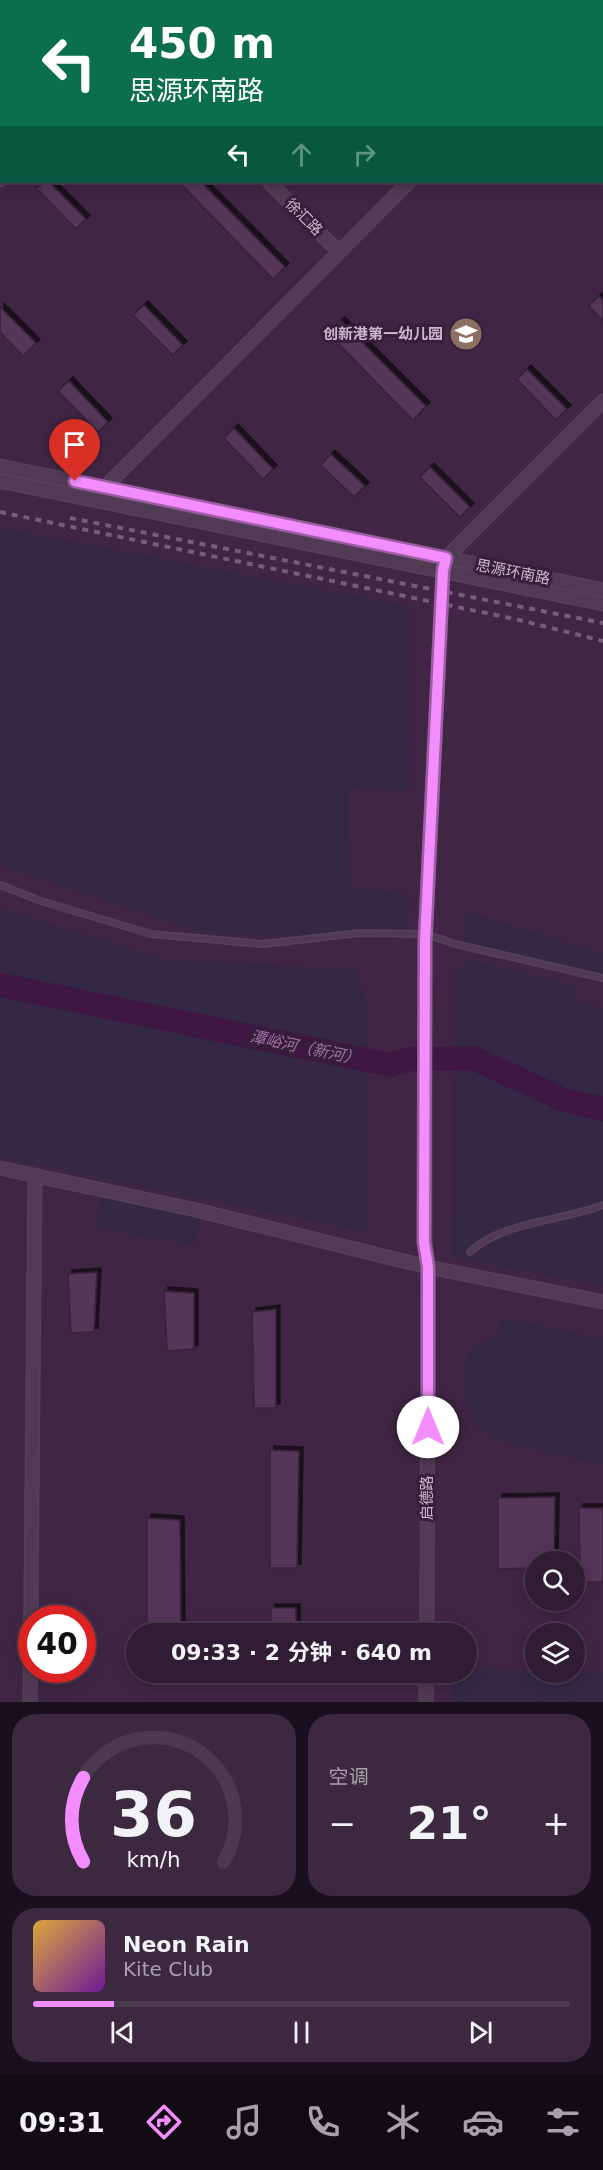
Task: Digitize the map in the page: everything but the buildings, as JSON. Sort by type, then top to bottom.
[{"type":"street","name":"徐汇路","points":[[270,183],[339,252]]},
{"type":"street","points":[[101,501],[105,487],[408,183]]},
{"type":"street","points":[[446,558],[603,401]]},
{"type":"street","name":"思源环南路","points":[[0,466],[603,590]]},
{"type":"street","name":"思源环南路","points":[[0,481],[603,604]]},
{"type":"street","name":"启德路","points":[[427,1623],[428,1267],[424,1242],[425,938],[443,571],[446,558]]},
{"type":"street","points":[[0,1168],[196,1210],[428,1267],[603,1302]]},
{"type":"street","points":[[30,1702],[35,1174]]},
{"type":"street","points":[[426,1683],[426,1702]]},
{"type":"lane","points":[[0,885],[41,901],[151,934],[263,944],[360,933],[425,938],[603,978]]},
{"type":"lane","points":[[470,1251],[479,1244],[523,1225],[603,1205]]},
{"type":"shaded area","points":[[0,528],[410,607],[410,790],[348,788],[350,886],[410,895],[408,938],[207,934],[0,865]]},
{"type":"shaded area","points":[[0,908],[165,960],[356,969],[368,1007],[368,1232],[0,1157]]},
{"type":"shaded area","points":[[465,911],[603,954],[603,979],[463,945]]},
{"type":"shaded area","points":[[463,959],[576,986],[577,1001],[603,1008],[603,1286],[453,1257],[454,968],[463,970]]},
{"type":"shaded area","points":[[102,1189],[202,1208],[195,1245],[96,1228]]},
{"type":"shaded area","points":[[505,1319],[603,1339],[603,1464],[502,1441],[473,1423],[465,1392],[466,1361],[479,1344],[500,1332],[501,1322]]},
{"type":"shaded area","points":[[477,1669],[525,1671],[525,1683],[585,1683],[585,1672],[603,1672],[603,1702],[452,1702],[452,1683],[477,1683]]},
{"type":"waterway","name":"潭峪河（新河）","points":[[0,985],[391,1065],[411,1059],[473,1058],[564,1100],[603,1109]]},
{"type":"railway","points":[[0,512],[515,619],[603,641]]},
{"type":"railway","points":[[70,518],[603,623]]},
{"type":"place","name":"创新港第一幼儿园","points":[[466,334]]},
{"type":"route","points":[[75,481],[446,558],[443,571],[425,942],[424,1242],[428,1267],[428,1427]]}]
